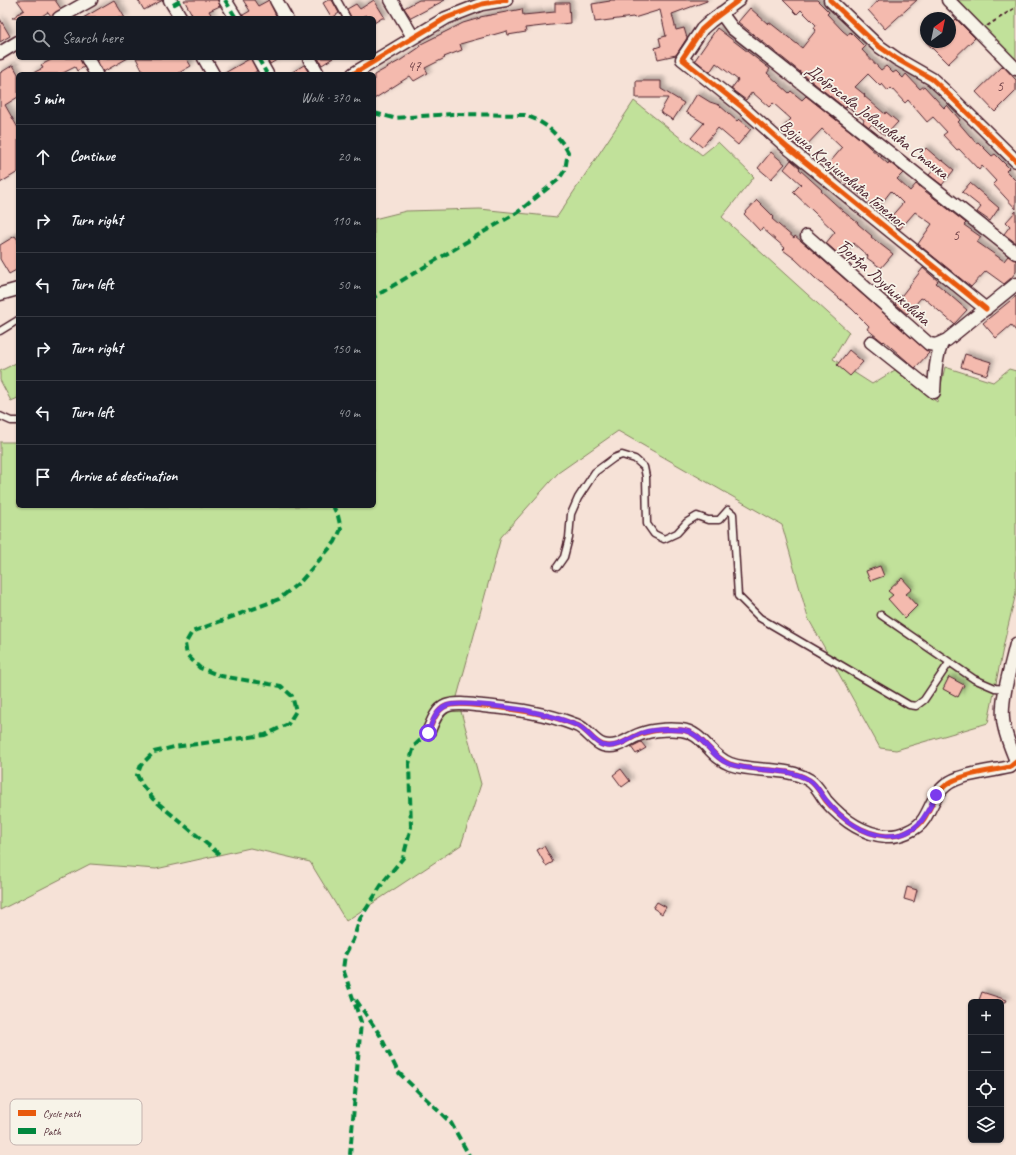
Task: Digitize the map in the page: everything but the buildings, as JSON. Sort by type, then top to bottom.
[{"type":"street","points":[[64,16],[91,0]]},
{"type":"street","points":[[225,0],[235,16]]},
{"type":"street","points":[[276,0],[285,16]]},
{"type":"street","points":[[391,0],[413,37]]},
{"type":"street","points":[[376,57],[446,18],[482,4],[506,0]]},
{"type":"street","points":[[721,14],[739,0]]},
{"type":"street","points":[[948,0],[1016,69]]},
{"type":"street","points":[[175,2],[180,16]]},
{"type":"street","points":[[836,2],[876,45],[932,79],[946,91],[1016,161]]},
{"type":"street","name":"Војина Крајиновића Големог","points":[[721,14],[702,29],[682,59],[742,107],[800,158],[986,309]]},
{"type":"street","name":"Добросава Јовановића Станка","points":[[721,14],[732,28],[1016,253]]},
{"type":"street","points":[[0,53],[16,43]]},
{"type":"street","points":[[88,60],[95,72]]},
{"type":"street","points":[[205,60],[212,72]]},
{"type":"street","points":[[259,60],[266,72]]},
{"type":"street","points":[[310,60],[317,72]]},
{"type":"street","points":[[356,72],[371,60]]},
{"type":"street","name":"Ђорђа Љубинковића","points":[[807,236],[929,344],[936,345],[942,343]]},
{"type":"street","points":[[871,342],[934,392],[938,352],[942,343],[1016,284]]},
{"type":"street","points":[[0,294],[16,290]]},
{"type":"street","points":[[428,733],[435,716],[446,706],[464,704],[524,710],[578,725],[602,745],[613,746],[625,742],[642,733],[682,730],[696,735],[716,756],[729,764],[754,770],[790,772],[810,780],[843,818],[865,831],[886,836],[906,834],[923,820],[936,795],[945,785],[958,778],[1010,767],[1016,762],[1006,734],[1003,719],[1006,689],[1016,644]]},
{"type":"lane","points":[[337,0],[346,16]]},
{"type":"lane","points":[[0,331],[16,321]]},
{"type":"lane","points":[[0,416],[11,421],[16,421]]},
{"type":"lane","points":[[557,567],[564,557],[569,538],[571,514],[578,498],[595,472],[614,458],[622,455],[636,459],[644,467],[646,477],[647,524],[654,534],[664,539],[677,533],[687,522],[697,516],[708,520],[719,520],[728,510],[733,514],[738,596],[760,618],[909,705],[916,706],[924,700],[949,663]]},
{"type":"lane","points":[[881,615],[974,679],[995,688],[1006,689]]},
{"type":"path","points":[[979,31],[1016,7]]},
{"type":"green space","points":[[954,0],[1016,0],[1016,61]]},
{"type":"green space","points":[[634,101],[702,155],[718,142],[754,177],[722,217],[849,332],[833,359],[872,384],[895,370],[937,402],[945,367],[993,382],[1009,369],[1016,371],[1016,593],[1004,643],[988,723],[896,750],[880,748],[808,618],[782,525],[618,431],[558,473],[501,537],[457,697],[481,784],[461,845],[346,921],[310,862],[250,848],[156,869],[90,864],[0,910],[0,442],[16,442],[16,508],[376,508],[376,218],[406,211],[480,209],[557,217]]},
{"type":"green space","points":[[16,363],[16,399],[11,401],[0,380],[0,371]]},
{"type":"marked path","points":[[173,5],[182,0]]},
{"type":"marked path","points":[[225,0],[235,16]]},
{"type":"marked path","points":[[259,60],[266,72]]},
{"type":"marked path","points":[[376,114],[394,118],[452,114],[525,115],[548,127],[556,135],[568,152],[565,170],[559,179],[518,212],[376,296]]},
{"type":"marked path","points":[[219,854],[153,799],[142,785],[137,775],[141,765],[154,752],[174,747],[265,735],[288,724],[296,711],[292,696],[281,686],[221,676],[200,668],[187,655],[185,644],[192,632],[279,599],[301,581],[335,542],[341,529],[338,516],[334,508]]},
{"type":"marked path","points":[[350,1155],[361,1022],[343,969],[345,955],[353,940],[360,919],[384,881],[403,858],[411,827],[409,764],[414,746],[428,733]]},
{"type":"marked path","points":[[356,1000],[380,1035],[398,1072],[451,1123],[469,1155]]},
{"type":"cycle path","points":[[356,72],[446,18],[482,4],[506,0]]},
{"type":"cycle path","points":[[739,0],[702,29],[682,59],[742,107],[788,148],[986,309]]},
{"type":"cycle path","points":[[830,0],[877,45],[897,59],[932,79],[1016,161]]},
{"type":"cycle path","points":[[428,733],[435,718],[443,708],[446,706],[459,704],[519,710],[553,717],[580,727],[599,743],[609,746],[614,746],[648,732],[681,730],[695,735],[723,761],[730,764],[740,767],[791,773],[809,780],[826,801],[845,819],[860,829],[877,835],[886,836],[902,834],[921,823],[939,792],[952,781],[976,773],[1010,767],[1016,762]]},
{"type":"route","points":[[428,733],[435,716],[446,706],[464,704],[524,710],[578,725],[602,745],[613,746],[625,742],[642,733],[682,730],[696,735],[716,756],[729,764],[754,770],[790,772],[810,780],[843,818],[865,831],[886,836],[906,834],[923,820],[936,795]]}]
